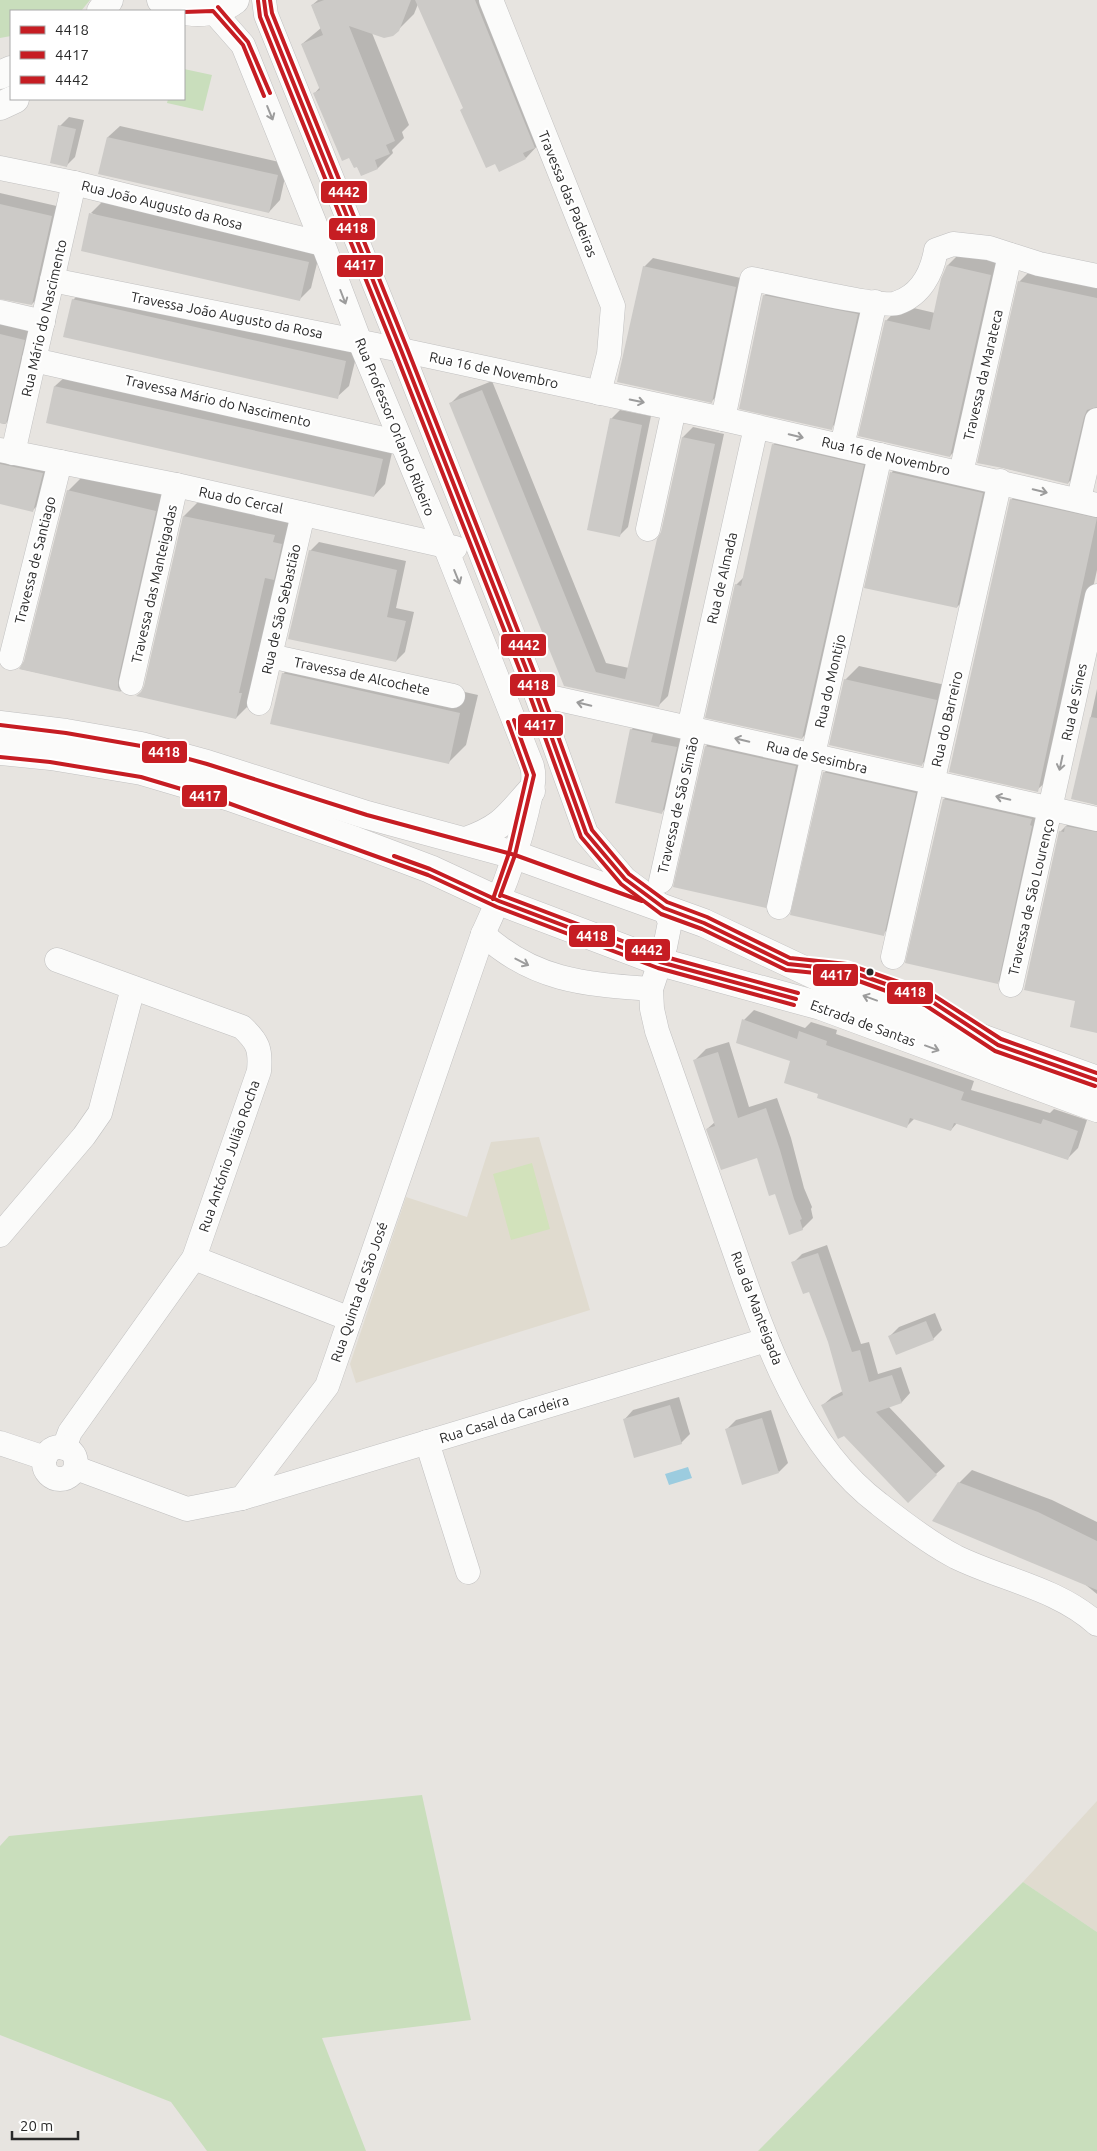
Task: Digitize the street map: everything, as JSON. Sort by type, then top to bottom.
[{"type":"main road","points":[[177,8],[224,5]]},
{"type":"main road","points":[[0,106],[13,100]]},
{"type":"main road","name":"Estrada de Santas","points":[[0,725],[66,733],[141,746],[207,764],[367,815],[516,855],[704,923],[838,986],[1097,1080]]},
{"type":"main road","name":"Estrada de Santas","points":[[0,751],[51,756],[142,771],[230,797],[430,869],[499,901],[660,962],[821,1006],[1097,1108]]},
{"type":"main road","points":[[466,841],[492,831],[504,822],[532,791]]},
{"type":"street","points":[[264,0],[266,15],[401,350],[536,694],[586,833],[625,879],[664,908]]},
{"type":"street","name":"Travessa das Padeiras","points":[[491,0],[613,306],[609,354],[599,393]]},
{"type":"street","name":"Rua Professor Orlando Ribeiro","points":[[224,5],[243,44],[360,342],[445,546],[532,766],[534,775],[532,791],[516,855],[499,901]]},
{"type":"street","name":"Rua João Augusto da Rosa","points":[[0,168],[74,183],[323,244]]},
{"type":"street","name":"Rua Mário do Nascimento","points":[[7,451],[34,360],[74,183]]},
{"type":"street","points":[[723,419],[752,279],[873,310],[896,304],[916,293],[932,270],[936,250],[953,244],[989,248],[1008,266],[1039,264],[1097,276]]},
{"type":"street","name":"Travessa da Marateca","points":[[961,473],[1008,266]]},
{"type":"street","name":"Travessa João Augusto da Rosa","points":[[52,280],[401,350]]},
{"type":"street","points":[[842,446],[873,310]]},
{"type":"street","points":[[0,312],[43,322]]},
{"type":"street","name":"Rua 16 de Novembro","points":[[401,350],[723,419],[1088,502]]},
{"type":"street","name":"Travessa Mário do Nascimento","points":[[34,360],[401,443]]},
{"type":"street","points":[[648,530],[674,409]]},
{"type":"street","points":[[1088,502],[1097,420]]},
{"type":"street","name":"Rua de Almada","points":[[692,729],[756,427]]},
{"type":"street","name":"Rua do Cercal","points":[[7,451],[176,485],[481,554]]},
{"type":"street","name":"Rua do Montijo","points":[[779,907],[880,455]]},
{"type":"street","name":"Travessa de Santiago","points":[[11,658],[60,462]]},
{"type":"street","name":"Rua do Barreiro","points":[[893,957],[1000,482]]},
{"type":"street","name":"Travessa das Manteigadas","points":[[132,683],[176,485]]},
{"type":"street","name":"Rua de São Sebastião","points":[[259,703],[303,514]]},
{"type":"street","name":"Rua de Sines","points":[[1051,809],[1097,596]]},
{"type":"street","name":"Travessa de Alcochete","points":[[270,656],[453,696]]},
{"type":"street","name":"Rua de Sesimbra","points":[[536,694],[1097,819]]},
{"type":"street","name":"Travessa de São Simão","points":[[661,881],[692,729]]},
{"type":"street","name":"Travessa de São Lourenço","points":[[1011,985],[1051,809]]},
{"type":"street","name":"Rua Quinta de São José","points":[[242,1498],[327,1386],[483,934],[499,901]]},
{"type":"street","name":"Rua da Manteigada","points":[[664,908],[670,922],[669,933],[651,989],[652,1009],[657,1031],[766,1340],[796,1403],[816,1435],[841,1469],[876,1502],[915,1531],[956,1557],[1056,1596],[1086,1614],[1097,1624]]},
{"type":"street","points":[[483,934],[500,949],[520,962],[549,974],[599,985],[651,989]]},
{"type":"street","name":"Rua António Julião Rocha","points":[[55,1453],[194,1258],[259,1071],[260,1055],[255,1038],[242,1028],[57,960]]},
{"type":"street","points":[[0,1235],[84,1136],[100,1113],[133,988]]},
{"type":"street","points":[[194,1258],[350,1319]]},
{"type":"street","name":"Rua Casal da Cardeira","points":[[242,1498],[766,1340]]},
{"type":"street","points":[[428,1442],[468,1572]]},
{"type":"street","points":[[0,1443],[55,1453],[46,1470],[55,1478],[67,1478],[76,1468],[187,1509],[242,1498]]},
{"type":"shaded area","points":[[539,1137],[590,1310],[356,1383],[350,1364],[406,1197],[467,1217],[491,1142]]},
{"type":"shaded area","points":[[1097,1801],[1097,1932],[1023,1882]]},
{"type":"green space","points":[[0,0],[90,0],[82,10],[10,10],[10,36],[0,38]]},
{"type":"green space","points":[[185,69],[212,75],[203,111],[167,103],[168,100],[185,100]]},
{"type":"green space","points":[[532,1163],[550,1229],[511,1240],[493,1174]]},
{"type":"green space","points":[[422,1795],[471,2020],[322,2038],[366,2151],[207,2151],[171,2102],[0,2035],[0,1846],[9,1836]]},
{"type":"green space","points":[[1023,1882],[1097,1932],[1097,2151],[758,2151]]},
{"type":"water","points":[[688,1467],[692,1478],[669,1485],[665,1474]]},
{"type":"building","points":[[324,0],[411,0],[399,31],[393,36],[384,38],[349,26],[395,141],[386,145],[390,154],[375,160],[378,169],[361,176],[357,167],[354,168],[349,158],[342,161],[313,93],[320,90],[301,44],[323,35],[311,5]]},
{"type":"building","points":[[415,0],[475,0],[535,148],[523,153],[526,159],[499,172],[495,164],[486,168],[460,110],[463,108]]},
{"type":"building","points":[[58,125],[76,129],[67,167],[50,163]]},
{"type":"building","points":[[107,137],[278,175],[269,213],[98,174]]},
{"type":"building","points":[[0,204],[52,216],[32,305],[0,299]]},
{"type":"building","points":[[89,213],[309,262],[300,301],[81,251]]},
{"type":"building","points":[[947,265],[991,275],[950,457],[858,436],[885,320],[930,330],[941,279]]},
{"type":"building","points":[[643,266],[736,287],[712,403],[617,382]]},
{"type":"building","points":[[1018,281],[1097,298],[1097,407],[1087,410],[1084,417],[1068,484],[977,463]]},
{"type":"building","points":[[763,295],[858,314],[832,430],[739,409]]},
{"type":"building","points":[[72,299],[346,361],[338,399],[63,337]]},
{"type":"building","points":[[0,334],[25,340],[6,424],[0,423]]},
{"type":"building","points":[[54,386],[383,459],[374,497],[46,423]]},
{"type":"building","points":[[482,390],[596,672],[625,679],[682,437],[715,444],[659,707],[564,686],[449,403]]},
{"type":"building","points":[[610,418],[642,425],[620,537],[587,530]]},
{"type":"building","points":[[772,444],[864,465],[802,739],[705,718],[735,584],[741,586]]},
{"type":"building","points":[[0,464],[43,473],[33,512],[0,504]]},
{"type":"building","points":[[890,472],[983,493],[957,608],[864,588]]},
{"type":"building","points":[[67,490],[156,511],[118,680],[118,687],[121,692],[19,669],[24,661]]},
{"type":"building","points":[[1010,499],[1097,518],[1038,792],[949,772]]},
{"type":"building","points":[[183,516],[275,535],[273,542],[282,544],[274,580],[265,578],[239,693],[242,693],[236,719],[136,696],[144,686]]},
{"type":"building","points":[[309,550],[397,570],[387,617],[406,621],[396,662],[288,639]]},
{"type":"building","points":[[282,673],[460,713],[449,764],[270,724]]},
{"type":"building","points":[[844,679],[937,700],[922,766],[829,745]]},
{"type":"building","points":[[1090,717],[1097,718],[1097,805],[1071,799]]},
{"type":"building","points":[[630,729],[653,734],[651,742],[677,747],[662,814],[615,803]]},
{"type":"building","points":[[705,746],[796,766],[766,908],[673,887]]},
{"type":"building","points":[[823,772],[916,793],[884,936],[790,915]]},
{"type":"building","points":[[943,799],[1032,819],[998,984],[905,963]]},
{"type":"building","points":[[1065,826],[1097,832],[1097,1033],[1070,1027],[1075,1001],[1024,990],[1059,831],[1064,832]]},
{"type":"building","points":[[742,1019],[797,1039],[799,1031],[827,1041],[826,1045],[964,1092],[961,1100],[1041,1124],[1043,1119],[1078,1131],[1068,1160],[954,1123],[951,1131],[910,1118],[907,1128],[817,1098],[818,1094],[784,1083],[790,1061],[736,1043]]},
{"type":"building","points":[[718,1052],[738,1118],[766,1108],[802,1219],[800,1220],[803,1230],[789,1235],[775,1194],[769,1196],[757,1158],[721,1170],[706,1129],[715,1126],[693,1060]]},
{"type":"building","points":[[818,1253],[852,1352],[860,1350],[869,1382],[892,1375],[902,1403],[876,1412],[937,1475],[908,1503],[844,1436],[838,1439],[821,1405],[843,1395],[828,1342],[809,1292],[803,1294],[791,1262]]},
{"type":"building","points":[[926,1321],[934,1340],[896,1355],[888,1336]]},
{"type":"building","points":[[670,1405],[682,1444],[634,1458],[623,1419]]},
{"type":"building","points":[[762,1418],[779,1473],[742,1485],[725,1429]]},
{"type":"building","points":[[958,1482],[1038,1512],[1097,1541],[1097,1590],[932,1521]]},
{"type":"transit line","name":"4418","points":[[264,0],[266,15],[401,350],[536,694],[586,833],[625,879],[664,908],[704,923],[788,964],[846,970],[928,999],[998,1045],[1097,1080]]},
{"type":"transit line","name":"4442","points":[[270,0],[272,13],[407,348],[542,692],[592,830],[629,874],[667,902],[707,917],[790,958],[847,964],[930,993],[1001,1039],[1097,1073]]},
{"type":"transit line","name":"4417","points":[[258,1],[260,17],[395,352],[530,696],[581,837],[621,884],[661,914],[702,929],[786,970],[845,976],[925,1005],[995,1051],[1095,1086]]},
{"type":"transit line","name":"4442","points":[[218,7],[248,42],[270,93]]},
{"type":"transit line","name":"4418","points":[[185,12],[213,11],[243,45],[264,96]]},
{"type":"transit line","name":"4418","points":[[500,896],[515,855],[534,775],[514,720]]},
{"type":"transit line","name":"4442","points":[[493,899],[509,853],[527,775],[508,722]]},
{"type":"transit line","name":"4418","points":[[0,725],[66,733],[141,746],[207,764],[367,815],[515,855],[642,901]]},
{"type":"transit line","name":"4417","points":[[0,757],[50,762],[141,777],[228,803],[428,875],[497,907],[658,968],[794,1005]]},
{"type":"transit line","name":"4418","points":[[394,856],[430,869],[499,901],[660,962],[796,999]]},
{"type":"transit line","name":"4442","points":[[501,895],[662,956],[798,993]]}]
